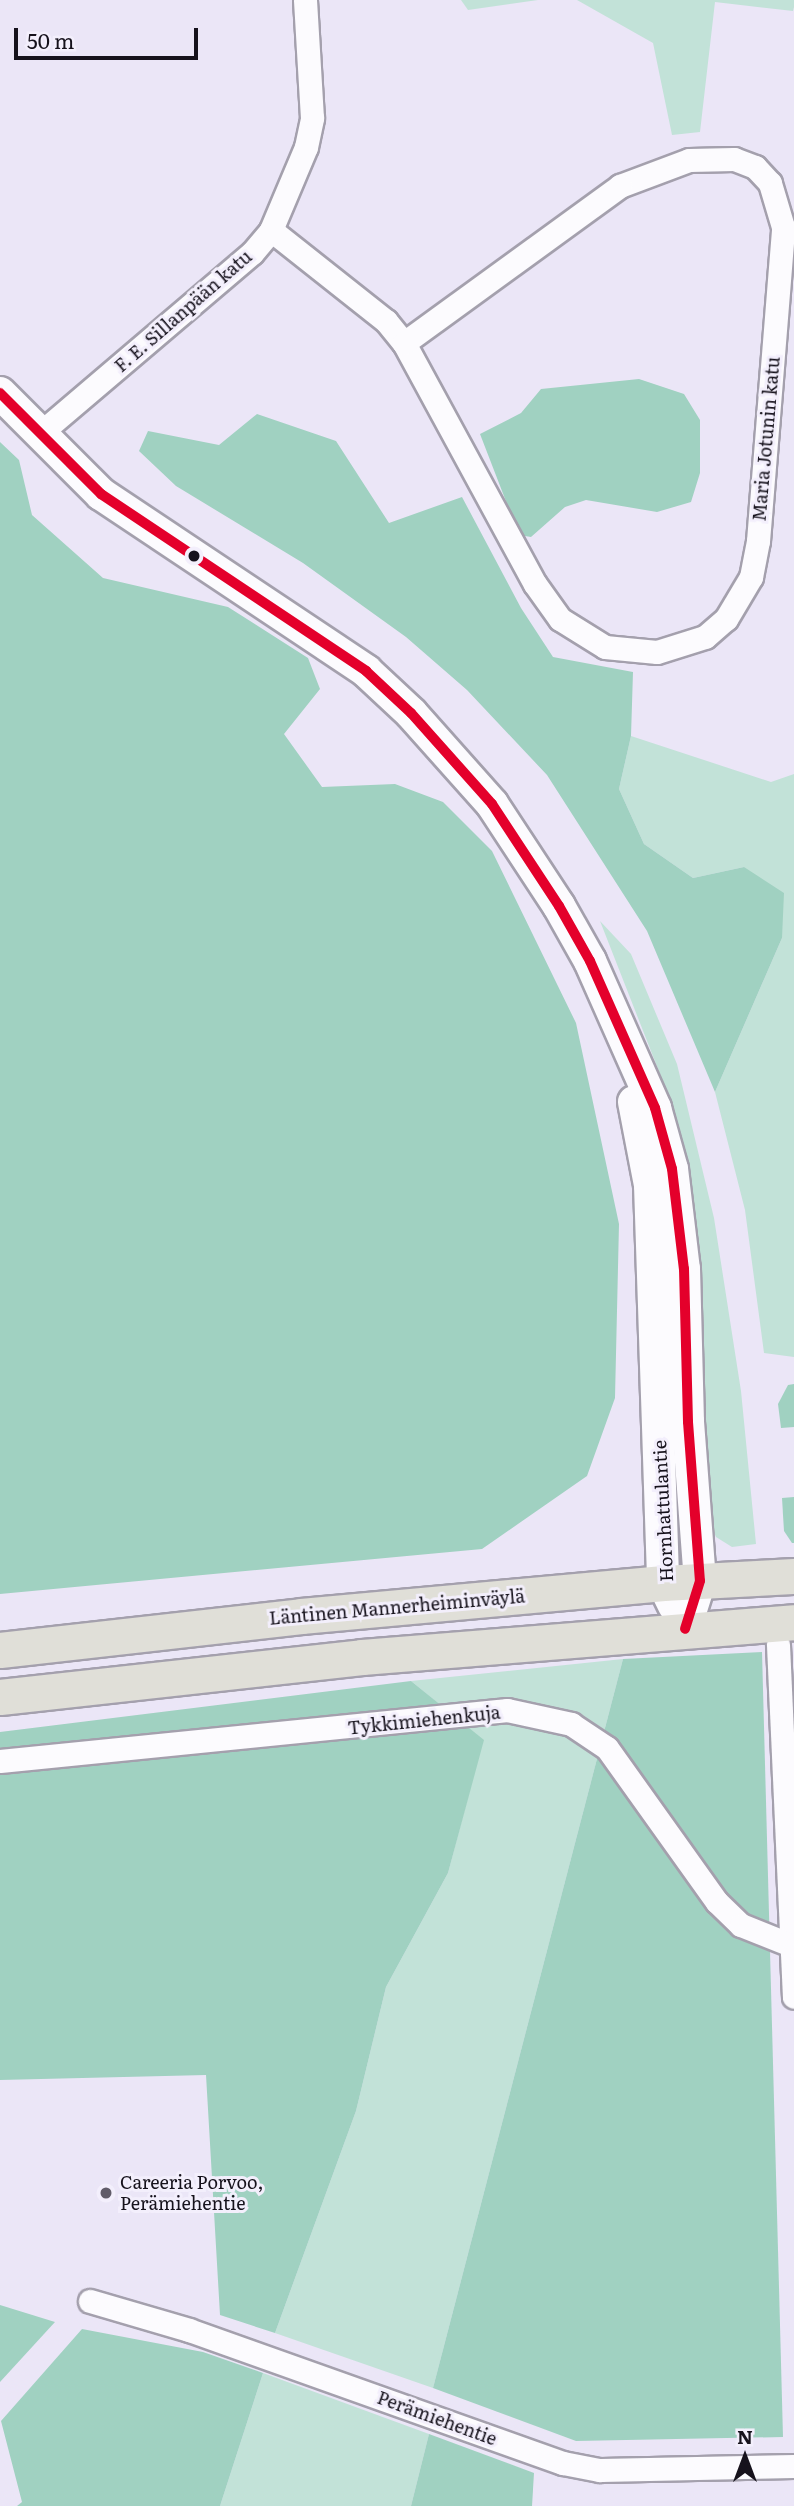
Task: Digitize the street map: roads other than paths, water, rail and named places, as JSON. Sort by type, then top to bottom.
[{"type":"main road","name":"Läntinen Mannerheiminväylä","points":[[0,1650],[301,1616],[663,1583],[794,1576]]},
{"type":"main road","points":[[0,1697],[362,1657],[685,1629],[786,1634]]},
{"type":"street","name":"F. E. Sillanpään katu","points":[[38,435],[251,253],[271,230],[306,147],[312,118],[305,0]]},
{"type":"street","name":"Maria Jotunin katu","points":[[271,230],[386,321],[404,343],[535,584],[561,619],[605,647],[657,652],[705,637],[726,619],[751,576],[758,541],[783,227],[770,183],[755,167],[734,159],[689,160],[620,186],[404,343]]},
{"type":"street","name":"Hornhattulantie","points":[[0,393],[38,435],[101,494],[366,671],[411,713],[492,804],[559,906],[590,961],[614,1023],[655,1108],[672,1169],[684,1269],[688,1422],[700,1581],[685,1629]]},
{"type":"street","name":"Hornhattulantie","points":[[614,1023],[650,1185],[663,1583],[685,1629]]},
{"type":"street","points":[[786,1634],[794,1997]]},
{"type":"street","name":"Tykkimiehenkuja","points":[[0,1761],[507,1710],[571,1724],[607,1748],[717,1902],[741,1925],[791,1945]]},
{"type":"street","name":"Perämiehentie","points":[[90,2301],[189,2330],[563,2463],[600,2470],[794,2466]]},
{"type":"place","name":"Careeria Porvoo, Perämiehentie","points":[[106,2193]]}]
